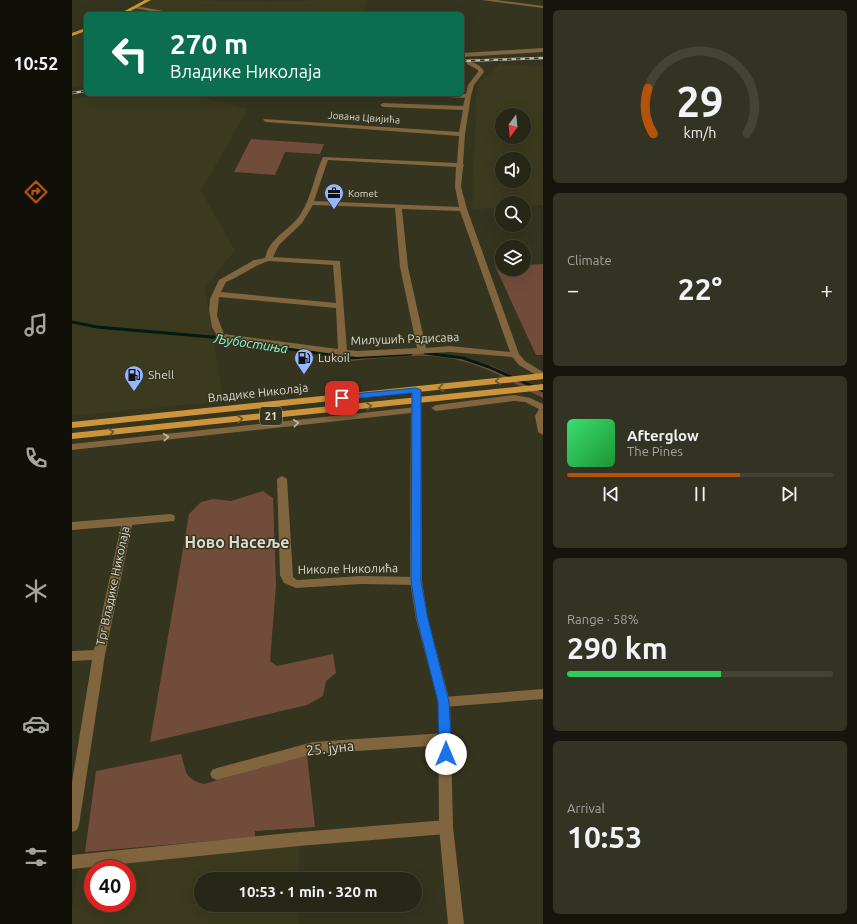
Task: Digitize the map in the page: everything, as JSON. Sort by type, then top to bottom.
[{"type":"main road","points":[[125,12],[149,0]]},
{"type":"main road","points":[[72,34],[84,30]]},
{"type":"main road","name":"Владике Николаја","points":[[72,436],[417,400],[465,385],[543,376]]},
{"type":"main road","name":"Владике Николаја","points":[[72,425],[470,396],[543,387]]},
{"type":"street","points":[[484,0],[543,7]]},
{"type":"street","points":[[136,7],[164,12]]},
{"type":"street","points":[[466,59],[543,50]]},
{"type":"street","points":[[466,59],[480,69],[481,72],[471,85],[462,134],[461,165],[458,187],[463,209],[515,355],[522,363],[543,376]]},
{"type":"street","points":[[464,96],[468,96]]},
{"type":"street","points":[[383,105],[466,108]]},
{"type":"street","name":"Јована Цвијића","points":[[266,120],[462,134]]},
{"type":"street","points":[[340,306],[216,294],[223,280],[238,274],[257,262],[269,259],[271,248],[299,222],[311,203],[325,158],[461,165]]},
{"type":"street","points":[[311,203],[463,209]]},
{"type":"street","points":[[398,206],[404,267],[422,349]]},
{"type":"street","name":"Милушић Радисава","points":[[269,259],[337,263],[344,352]]},
{"type":"street","name":"Милушић Радисава","points":[[216,294],[213,306],[215,327],[221,336],[370,354],[422,349],[460,349],[515,355]]},
{"type":"street","points":[[436,408],[514,398],[527,400],[543,408],[540,416],[543,432]]},
{"type":"street","points":[[72,447],[417,400],[416,581],[422,619],[444,702],[446,739],[446,827],[456,924]]},
{"type":"street","name":"Николе Николића","points":[[282,479],[286,575],[288,580],[296,584],[362,580],[416,581]]},
{"type":"street","points":[[127,521],[170,518]]},
{"type":"street","name":"Трг Владике Николаја","points":[[72,526],[127,521],[99,656],[72,656]]},
{"type":"street","points":[[72,825],[76,773],[99,656]]},
{"type":"street","points":[[444,702],[543,694]]},
{"type":"street","name":"25. јуна","points":[[217,774],[313,748],[446,739]]},
{"type":"street","points":[[72,862],[299,839],[446,827]]},
{"type":"shaded area","points":[[148,0],[367,0],[364,12],[125,12]]},
{"type":"shaded area","points":[[84,30],[84,86],[72,88],[72,35]]},
{"type":"shaded area","points":[[499,64],[543,67],[543,205],[531,206],[531,196],[495,196],[495,208],[472,209],[477,85]]},
{"type":"shaded area","points":[[90,96],[198,96],[248,109],[201,191],[235,250],[205,288],[223,401],[72,416],[72,99]]},
{"type":"shaded area","points":[[251,139],[324,144],[320,154],[285,152],[275,175],[234,172]]},
{"type":"shaded area","points":[[543,264],[543,355],[536,355],[500,276],[531,276],[531,265]]},
{"type":"shaded area","points":[[428,352],[464,357],[492,366],[543,390],[543,398],[503,377],[462,361],[435,356],[406,356],[350,361],[349,356]]},
{"type":"shaded area","points":[[263,491],[273,498],[276,585],[270,661],[277,666],[333,654],[336,673],[326,681],[323,696],[307,705],[150,742],[189,514],[201,502],[213,499],[231,501]]},
{"type":"shaded area","points":[[181,754],[185,770],[189,777],[204,784],[307,755],[315,827],[255,831],[255,837],[85,852],[96,771]]},
{"type":"shaded area","points":[[299,839],[299,872],[194,872],[194,912],[299,912],[299,924],[72,924],[72,910],[79,862],[84,861],[84,912],[136,912],[136,860],[98,860]]},
{"type":"waterway","name":"Љубостиња","points":[[72,322],[97,327],[223,338]]},
{"type":"waterway","name":"Љубостиња","points":[[233,340],[349,358],[411,354]]},
{"type":"waterway","name":"Љубостиња","points":[[425,353],[463,358],[489,367],[543,391]]},
{"type":"railway","points":[[464,61],[543,58]]},
{"type":"railway","points":[[72,93],[84,91]]},
{"type":"place","name":"Komet","points":[[334,210]]},
{"type":"place","name":"Lukoil","points":[[304,375]]},
{"type":"place","name":"Shell","points":[[134,392]]},
{"type":"district","name":"Ново Насеље","points":[[237,542]]},
{"type":"route","points":[[342,398],[416,390],[416,581],[422,619],[444,702],[446,754]]}]
